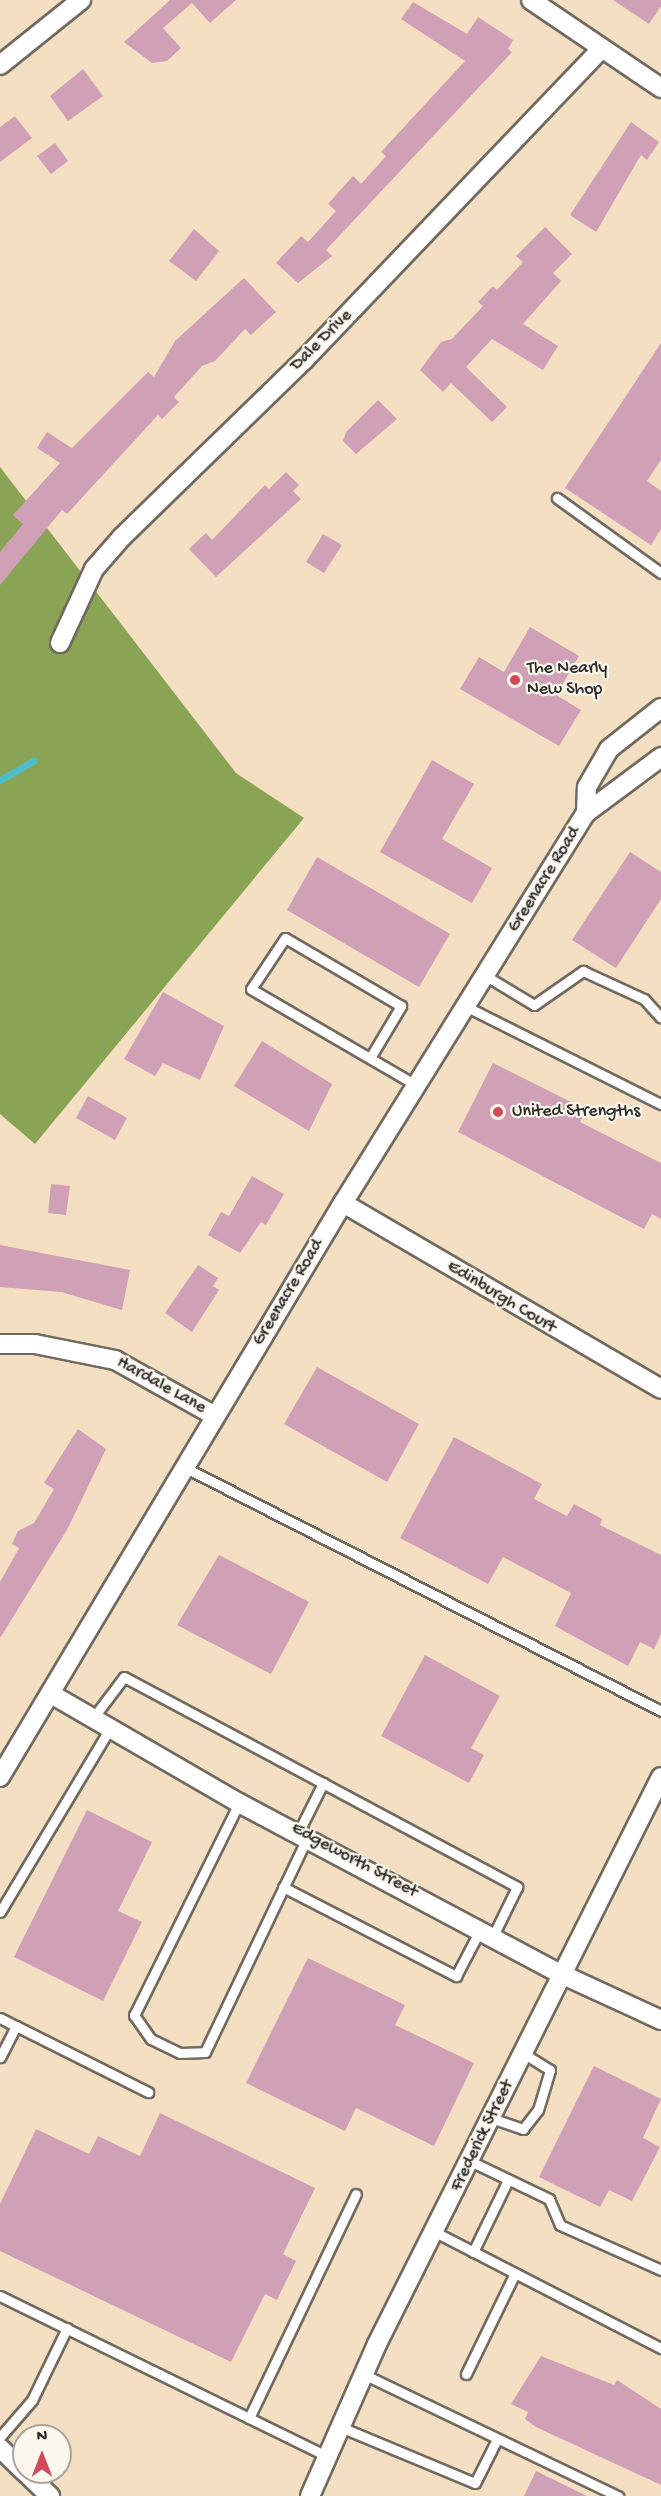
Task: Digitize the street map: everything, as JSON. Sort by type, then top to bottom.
[{"type":"street","points":[[0,65],[81,0]]},
{"type":"street","points":[[531,0],[661,88]]},
{"type":"street","name":"Dale Drive","points":[[60,643],[94,569],[122,537],[304,360],[602,48]]},
{"type":"street","name":"Greenacre Road","points":[[586,813],[587,787],[609,749],[661,708]]},
{"type":"street","name":"Greenacre Road","points":[[0,1777],[343,1203],[586,813],[661,757]]},
{"type":"street","name":"Edinburgh Court","points":[[343,1203],[661,1389]]},
{"type":"street","name":"Hardale Lane","points":[[0,1344],[35,1344],[114,1360],[215,1416]]},
{"type":"street","name":"Edgeworth Street","points":[[51,1694],[239,1803],[304,1833],[561,1974],[661,2020]]},
{"type":"street","name":"Frederick Street","points":[[310,2496],[325,2455],[363,2374],[437,2233],[561,1974],[661,1777]]},
{"type":"street","points":[[0,2448],[12,2460]]},
{"type":"street","points":[[37,2484],[50,2496]]},
{"type":"lane","points":[[557,498],[661,573]]},
{"type":"lane","points":[[370,1058],[401,1006],[285,938],[251,989],[416,1085]]},
{"type":"lane","points":[[486,976],[534,1005],[583,971],[644,999],[661,1018]]},
{"type":"lane","points":[[466,1007],[661,1104]]},
{"type":"lane","points":[[186,1468],[661,1712]]},
{"type":"lane","points":[[93,1718],[124,1677],[517,1887],[456,1976],[284,1887]]},
{"type":"lane","points":[[0,1912],[110,1728]]},
{"type":"lane","points":[[239,1803],[134,2015],[151,2039],[180,2053],[205,2052],[284,1887],[323,1783]]},
{"type":"lane","points":[[0,2018],[148,2092]]},
{"type":"lane","points":[[0,2057],[16,2026]]},
{"type":"lane","points":[[491,2118],[524,2129],[538,2110],[550,2070],[524,2053]]},
{"type":"lane","points":[[470,2161],[549,2199],[561,2225],[661,2270]]},
{"type":"lane","points":[[473,2252],[508,2180]]},
{"type":"lane","points":[[249,2418],[356,2194]]},
{"type":"lane","points":[[437,2233],[661,2348]]},
{"type":"lane","points":[[466,2374],[515,2273]]},
{"type":"lane","points":[[0,2296],[325,2455]]},
{"type":"lane","points":[[0,2437],[32,2400],[67,2328]]},
{"type":"lane","points":[[363,2374],[618,2496]]},
{"type":"lane","points":[[338,2426],[475,2483],[497,2439]]},
{"type":"green space","points":[[0,467],[236,773],[304,818],[35,1144],[0,1114]]},
{"type":"building","points":[[170,0],[236,0],[210,23],[192,3],[163,28],[181,48],[167,61],[152,63],[124,42]]},
{"type":"building","points":[[613,0],[661,0],[661,6],[649,24]]},
{"type":"building","points":[[413,2],[467,34],[478,17],[513,40],[508,49],[512,52],[326,250],[332,256],[298,283],[276,263],[301,236],[308,242],[336,211],[328,204],[353,176],[361,184],[386,156],[381,152],[465,61],[401,19]]},
{"type":"building","points":[[83,69],[103,96],[68,121],[50,96]]},
{"type":"building","points":[[15,116],[32,138],[0,162],[0,127]]},
{"type":"building","points":[[631,122],[659,142],[647,160],[641,155],[596,232],[570,215]]},
{"type":"building","points":[[55,143],[68,161],[51,174],[37,156]]},
{"type":"building","points":[[545,227],[572,254],[553,273],[561,281],[523,324],[558,346],[543,370],[492,339],[466,367],[507,407],[492,422],[451,383],[443,392],[420,370],[441,342],[452,339],[483,306],[478,302],[493,286],[497,290],[523,262],[516,256]]},
{"type":"building","points":[[194,229],[219,251],[196,281],[169,261]]},
{"type":"building","points":[[244,278],[276,312],[251,335],[245,329],[215,361],[202,366],[174,397],[179,402],[162,419],[158,415],[67,514],[62,510],[0,585],[0,552],[23,524],[13,515],[60,463],[37,448],[47,432],[72,448],[148,372],[154,377],[175,341]]},
{"type":"building","points":[[661,343],[661,460],[647,481],[661,491],[661,529],[651,545],[565,488]]},
{"type":"building","points":[[378,400],[397,419],[356,454],[343,441],[346,432]]},
{"type":"building","points":[[286,472],[299,485],[293,491],[301,499],[216,577],[189,549],[206,533],[212,540],[265,485],[269,489]]},
{"type":"building","points":[[323,534],[342,545],[324,573],[306,562]]},
{"type":"building","name":"The Nearly New Shop","points":[[530,627],[579,656],[556,695],[581,710],[559,746],[460,689],[479,657],[504,672]]},
{"type":"building","points":[[432,760],[474,784],[442,839],[492,868],[472,903],[380,852]]},
{"type":"building","points":[[630,852],[661,872],[661,899],[616,968],[572,940]]},
{"type":"building","points":[[317,857],[450,934],[419,987],[287,910]]},
{"type":"building","points":[[163,992],[224,1026],[200,1080],[163,1063],[155,1076],[124,1059]]},
{"type":"building","points":[[262,1041],[332,1084],[309,1131],[234,1086]]},
{"type":"building","points":[[493,1063],[587,1110],[580,1122],[661,1163],[661,1219],[652,1214],[644,1229],[458,1132]]},
{"type":"building","points":[[88,1096],[127,1118],[115,1140],[76,1118]]},
{"type":"building","points":[[252,1176],[284,1194],[266,1225],[261,1222],[240,1253],[208,1235],[221,1212],[229,1216]]},
{"type":"building","points":[[51,1184],[70,1186],[66,1215],[48,1213]]},
{"type":"building","points":[[0,1245],[130,1270],[122,1310],[61,1292],[0,1287]]},
{"type":"building","points":[[198,1265],[218,1278],[213,1286],[219,1290],[192,1332],[165,1313]]},
{"type":"building","points":[[317,1367],[419,1424],[387,1482],[284,1424]]},
{"type":"building","points":[[78,1429],[106,1449],[67,1530],[0,1638],[0,1582],[19,1548],[12,1544],[18,1531],[34,1523],[54,1489],[44,1483]]},
{"type":"building","points":[[454,1437],[542,1484],[534,1499],[567,1516],[574,1504],[602,1519],[600,1525],[661,1555],[661,1634],[654,1649],[640,1642],[628,1666],[555,1626],[571,1593],[503,1557],[488,1584],[400,1538]]},
{"type":"building","points":[[219,1555],[309,1602],[271,1674],[177,1625]]},
{"type":"building","points":[[425,1655],[500,1696],[471,1748],[484,1755],[469,1783],[381,1736]]},
{"type":"building","points":[[87,1810],[152,1842],[118,1911],[142,1922],[103,2001],[14,1957]]},
{"type":"building","points":[[308,1958],[405,2005],[395,2025],[474,2063],[434,2146],[356,2108],[345,2131],[246,2083]]},
{"type":"building","points":[[594,2066],[661,2099],[643,2138],[660,2147],[632,2201],[609,2190],[600,2207],[539,2177]]},
{"type":"building","points":[[160,2113],[315,2188],[283,2254],[296,2261],[277,2300],[265,2294],[231,2362],[0,2251],[0,2204],[36,2129],[89,2154],[98,2136],[140,2156]]},
{"type":"building","points":[[541,2356],[614,2385],[617,2380],[661,2409],[661,2485],[536,2427],[525,2419],[528,2412],[511,2404]]},
{"type":"building","points":[[536,2471],[587,2496],[524,2496]]},
{"type":"waterway","points":[[0,780],[34,760]]},
{"type":"place","name":"The Nearly New Shop","points":[[515,680]]},
{"type":"place","name":"United Strengths","points":[[498,1112]]}]
